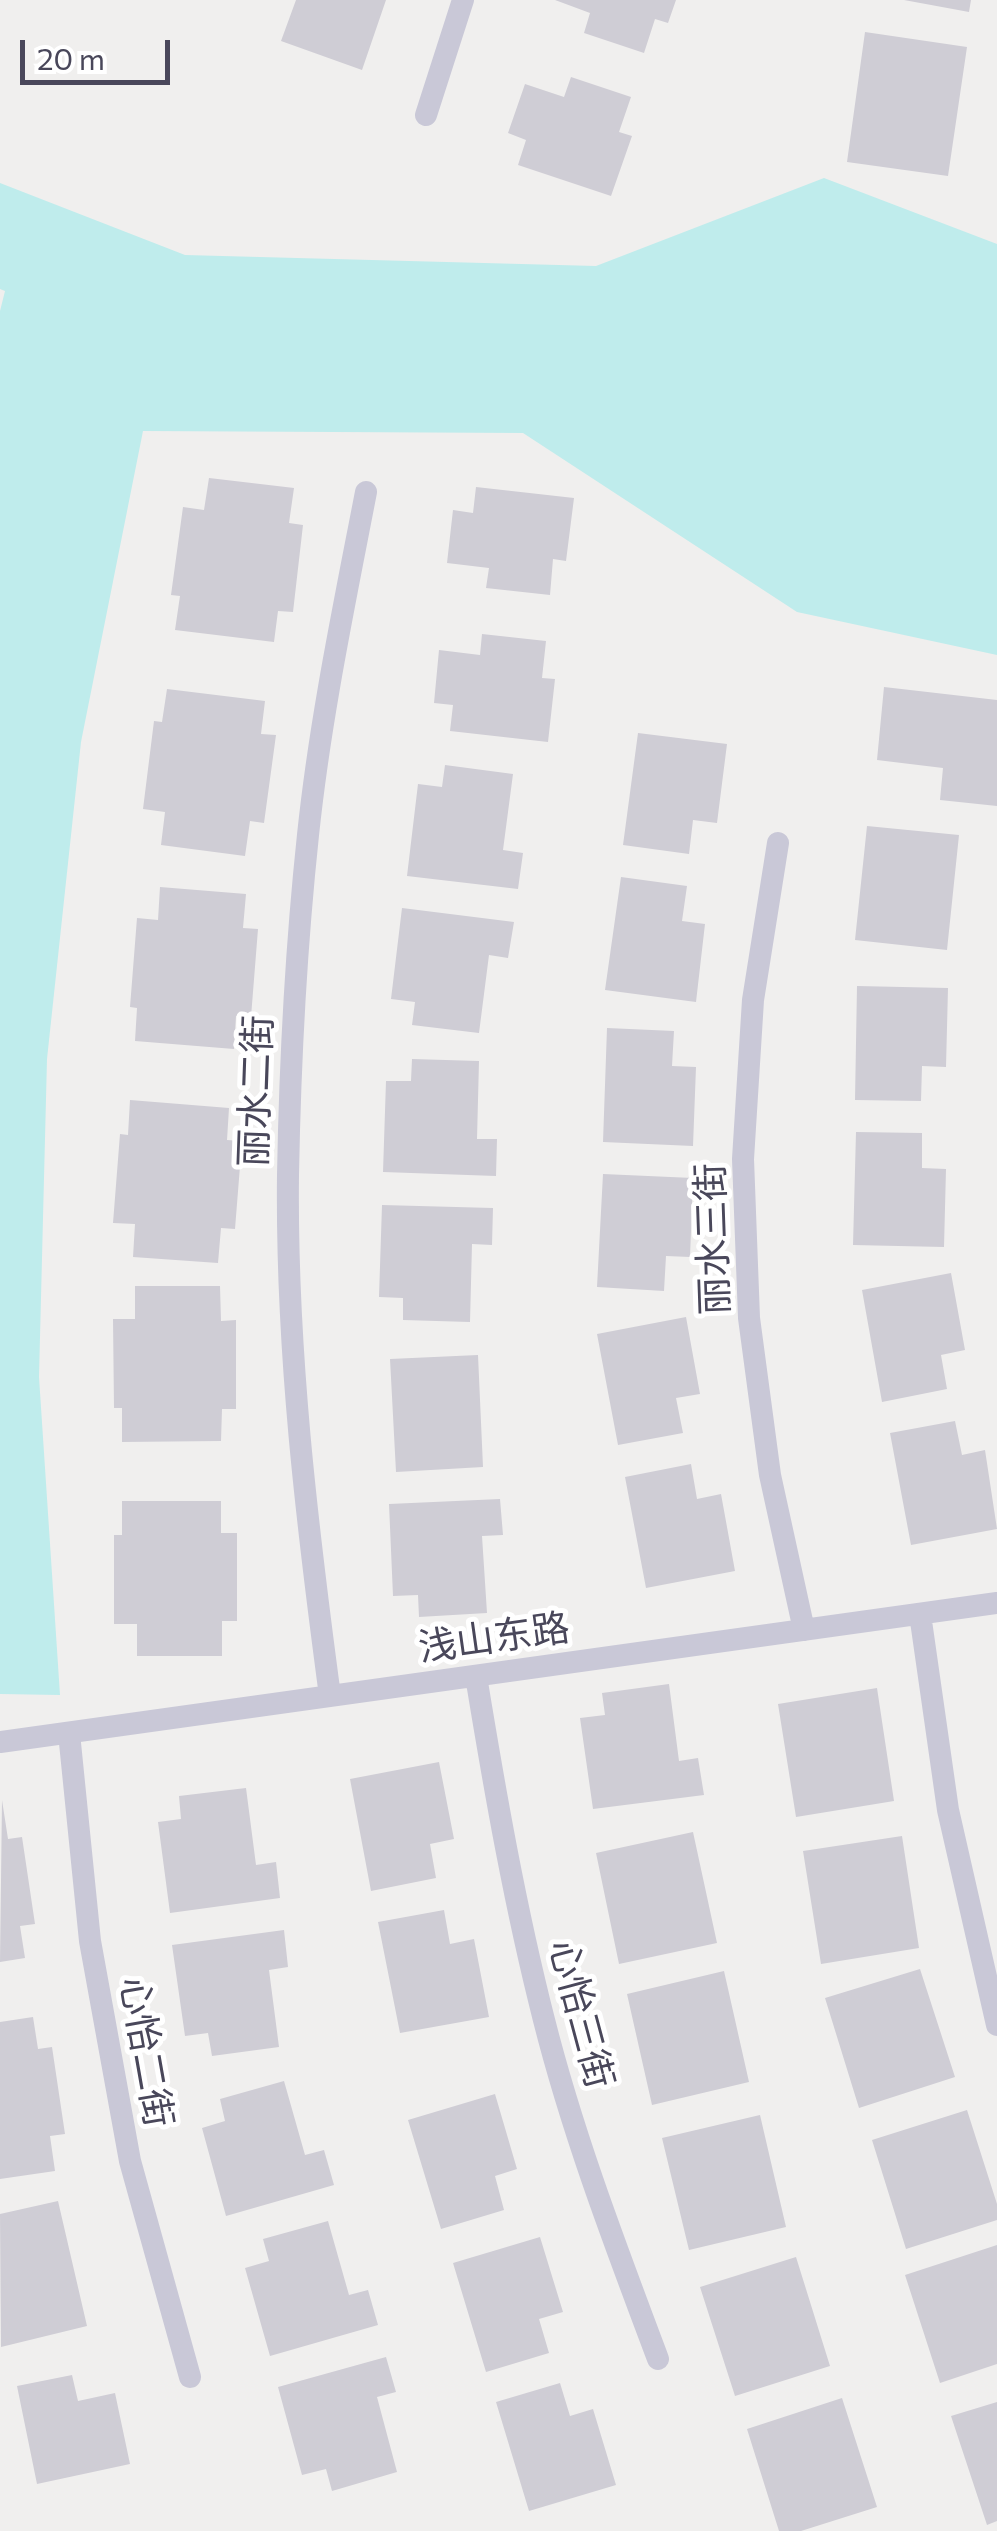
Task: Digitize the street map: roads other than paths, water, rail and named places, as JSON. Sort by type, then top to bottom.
[{"type":"lane","points":[[426,115],[463,0]]},
{"type":"lane","name":"丽水二街","points":[[330,1696],[307,1525],[293,1352],[288,1179],[294,1006],[308,834],[332,662],[366,492]]},
{"type":"lane","name":"丽水三街","points":[[778,842],[753,1000],[744,1178],[749,1318],[767,1456],[804,1630]]},
{"type":"lane","name":"浅山东路","points":[[0,1742],[997,1602]]},
{"type":"lane","points":[[920,1614],[948,1810],[997,2025]]},
{"type":"lane","name":"心怡三街","points":[[476,1676],[505,1851],[544,2023],[596,2193],[658,2358]]},
{"type":"lane","name":"心怡二街","points":[[69,1733],[90,1940],[127,2142],[190,2377]]}]
